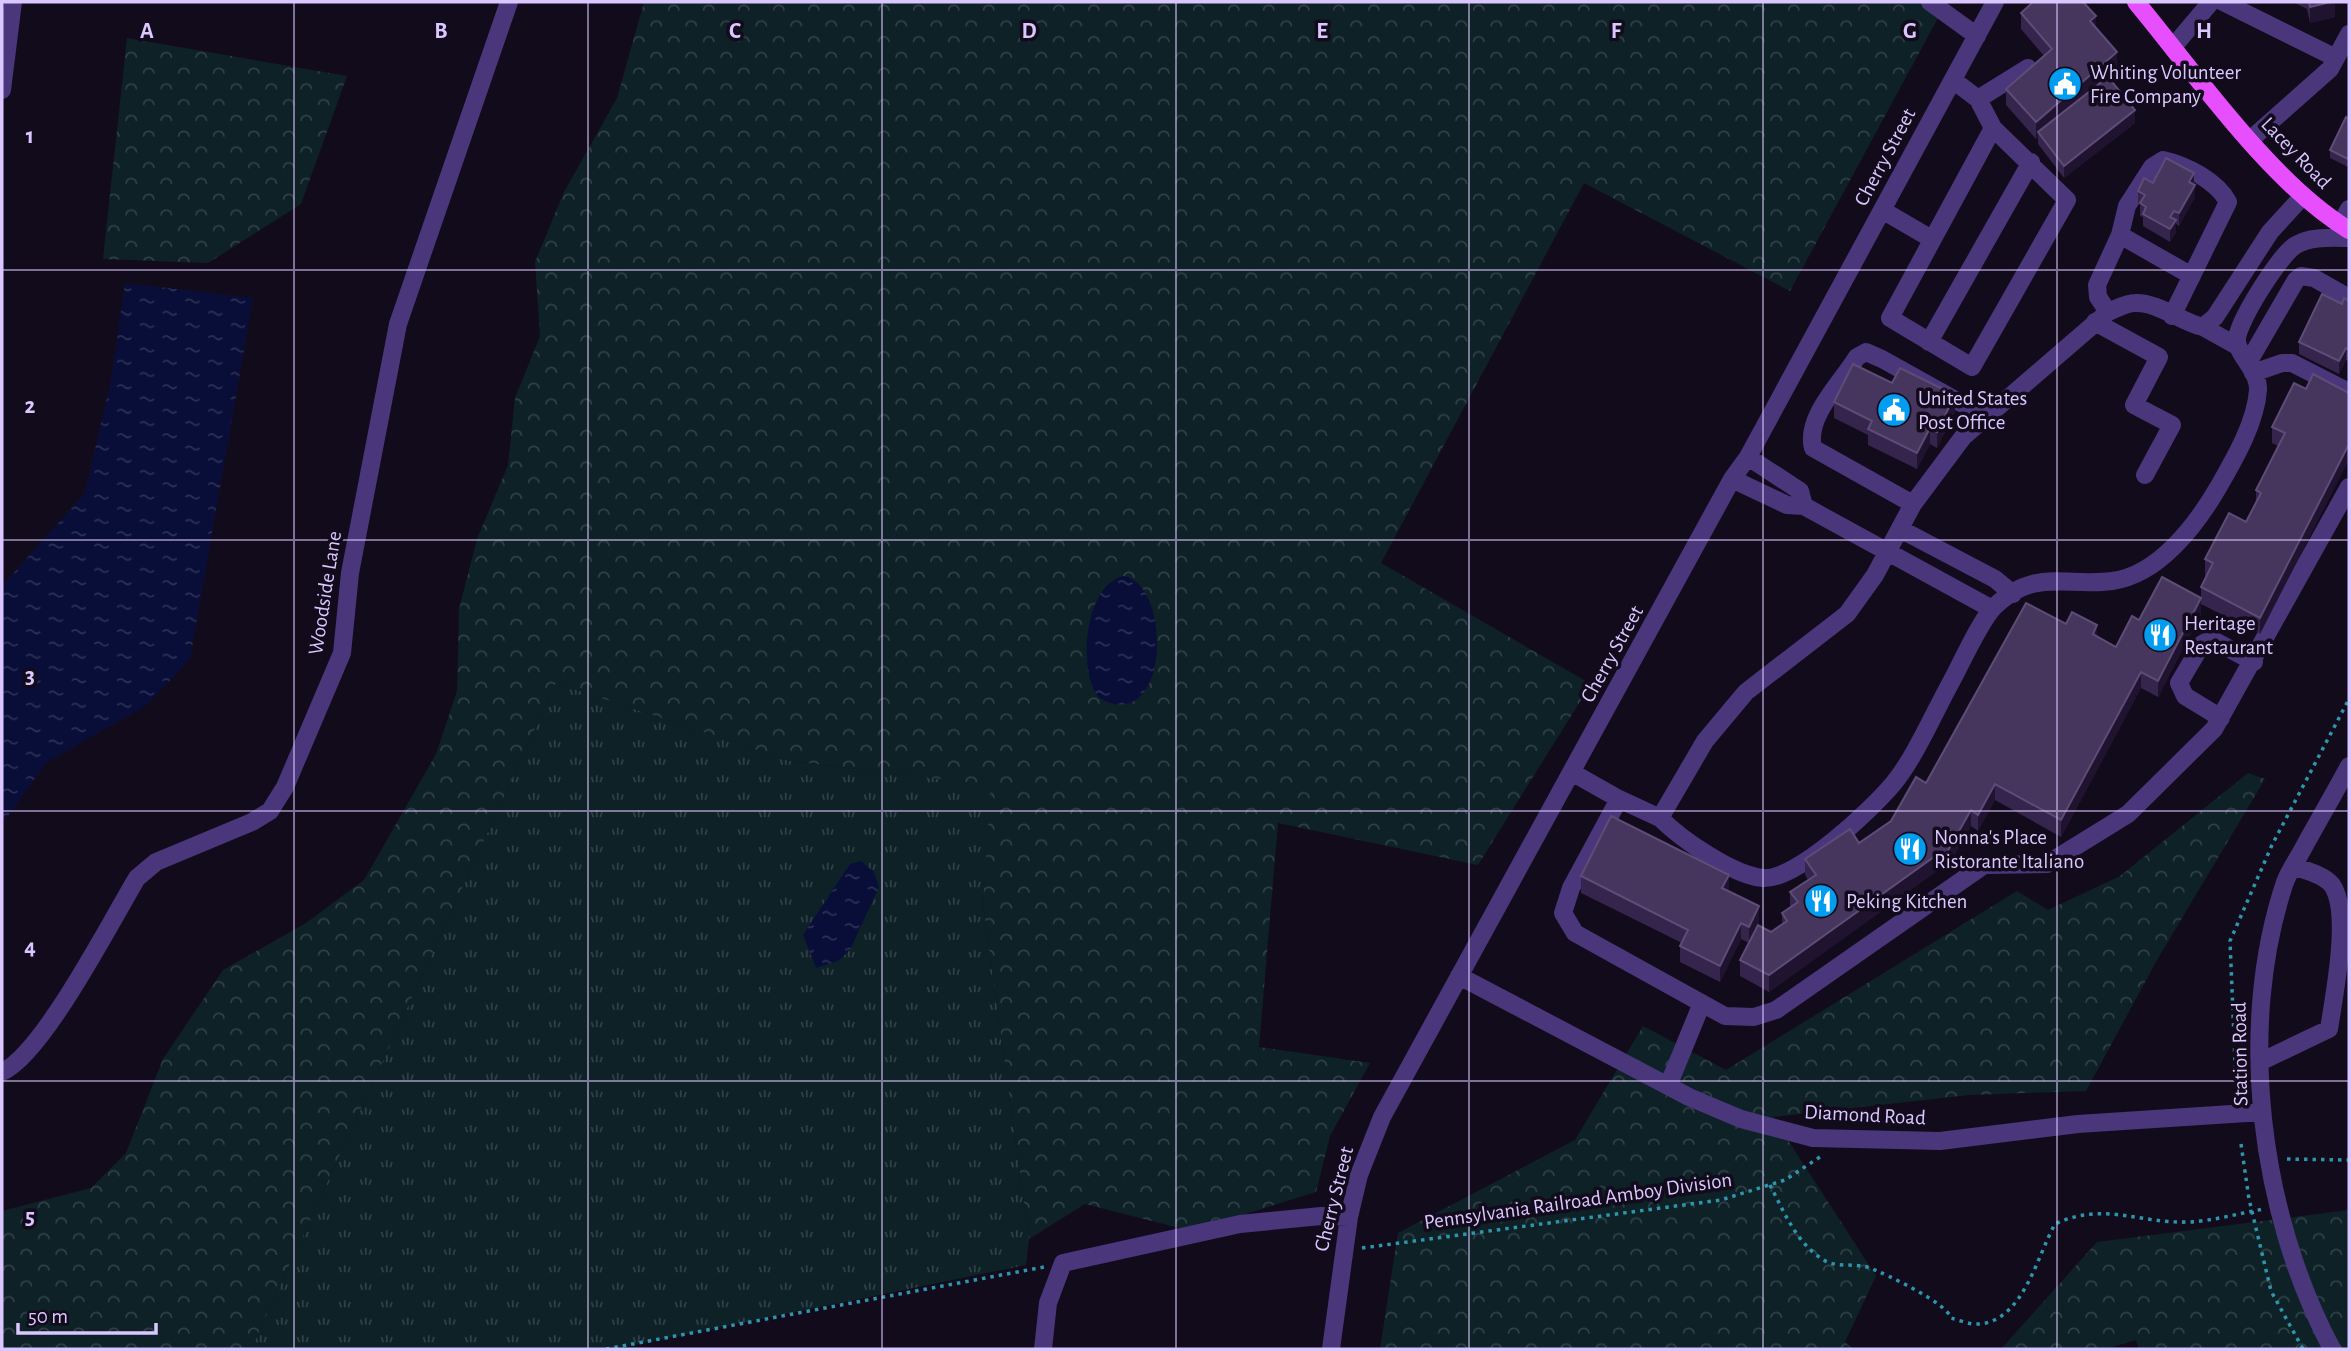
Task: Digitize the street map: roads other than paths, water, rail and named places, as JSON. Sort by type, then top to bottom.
[{"type":"main road","name":"Lacey Road","points":[[2136,2],[2250,139],[2303,196],[2347,225]]},
{"type":"street","points":[[2,90],[13,2]]},
{"type":"street","name":"Woodside Lane","points":[[2,1072],[11,1068],[45,1031],[137,878],[156,862],[252,822],[270,811],[285,787],[342,653],[350,573],[398,324],[509,2]]},
{"type":"street","name":"Cherry Street","points":[[1331,1349],[1342,1252],[1349,1217],[1359,1175],[1382,1117],[1732,479],[1748,457],[1995,2]]},
{"type":"street","points":[[2173,47],[2211,2]]},
{"type":"street","points":[[2223,2],[2336,58]]},
{"type":"street","points":[[1938,5],[1977,36]]},
{"type":"street","points":[[2250,139],[2330,69],[2349,34]]},
{"type":"street","points":[[1978,99],[2028,68]]},
{"type":"street","points":[[1953,80],[1978,99],[1993,128],[2031,162],[2067,200],[1972,367],[1890,318],[1930,238],[1993,128]]},
{"type":"street","points":[[2145,475],[2172,425],[2134,405],[2159,357],[2101,317],[2097,285],[2120,236],[2127,206],[2152,167],[2163,160],[2178,163],[2222,191],[2228,202],[2172,316]]},
{"type":"street","points":[[1930,342],[2031,162]]},
{"type":"street","points":[[2203,327],[2216,317],[2270,232],[2303,196]]},
{"type":"street","points":[[1882,210],[1930,238]]},
{"type":"street","points":[[2236,345],[2236,335],[2286,252],[2347,225]]},
{"type":"street","points":[[2120,236],[2192,276]]},
{"type":"street","points":[[2251,367],[2296,280],[2301,276],[2314,278],[2349,299]]},
{"type":"street","points":[[1573,773],[1660,818],[1672,831],[1733,868],[1764,879],[1799,867],[1854,824],[1895,782],[1992,609],[2034,582],[2062,579],[2113,581],[2147,568],[2183,537],[2218,486],[2254,415],[2259,387],[2251,367],[2236,345],[2203,327],[2155,307],[2134,303],[2101,317],[1963,437],[1913,504],[1889,550],[1847,614],[1746,692],[1705,741],[1660,818]]},
{"type":"street","points":[[1913,504],[1813,448],[1809,434],[1814,421],[1857,358],[1866,352],[1882,359],[1986,417]]},
{"type":"street","points":[[2251,367],[2292,363],[2349,392]]},
{"type":"street","points":[[1748,457],[1800,491],[1804,506]]},
{"type":"street","points":[[1732,479],[1787,505],[1804,506],[1889,550],[1992,609]]},
{"type":"street","points":[[1619,799],[1571,888],[1563,913],[1574,933],[1725,1016],[1754,1017],[1776,1010],[1984,865],[2047,864],[2128,814],[2214,729],[2254,662],[2349,487]]},
{"type":"street","points":[[1900,529],[1995,579],[2012,594]]},
{"type":"street","points":[[2221,718],[2185,696],[2179,683],[2202,644],[2210,639],[2254,662]]},
{"type":"street","name":"Station Road","points":[[2332,1349],[2312,1311],[2287,1243],[2263,1112],[2260,1062],[2263,967],[2286,880],[2349,766]]},
{"type":"street","points":[[2260,1062],[2329,1030],[2342,923],[2338,898],[2325,878],[2293,866]]},
{"type":"street","name":"Diamond Road","points":[[1459,976],[1668,1086],[1741,1119],[1773,1130],[1812,1138],[1940,1141],[2078,1124],[2263,1112]]},
{"type":"street","points":[[1668,1086],[1702,1003]]},
{"type":"street","points":[[1043,1349],[1048,1303],[1063,1263],[1240,1224],[1321,1216],[1349,1217]]},
{"type":"water","points":[[125,283],[253,298],[190,659],[147,705],[47,762],[2,824],[2,586],[85,493],[111,380]]},
{"type":"water","points":[[1124,576],[1140,585],[1151,604],[1156,629],[1156,655],[1151,679],[1140,697],[1122,705],[1099,698],[1088,669],[1087,650],[1088,630],[1100,595],[1111,582]]},
{"type":"water","points":[[861,861],[874,872],[879,887],[850,950],[838,961],[816,968],[803,935],[850,864]]},
{"type":"place","name":"Whiting Volunteer Fire Company","points":[[2065,84]]},
{"type":"place","name":"United States Post Office","points":[[1894,410]]},
{"type":"place","name":"Heritage Restaurant","points":[[2160,635]]},
{"type":"place","name":"Nonna's Place Ristorante Italiano","points":[[1910,849]]},
{"type":"place","name":"Peking Kitchen","points":[[1821,901]]}]
